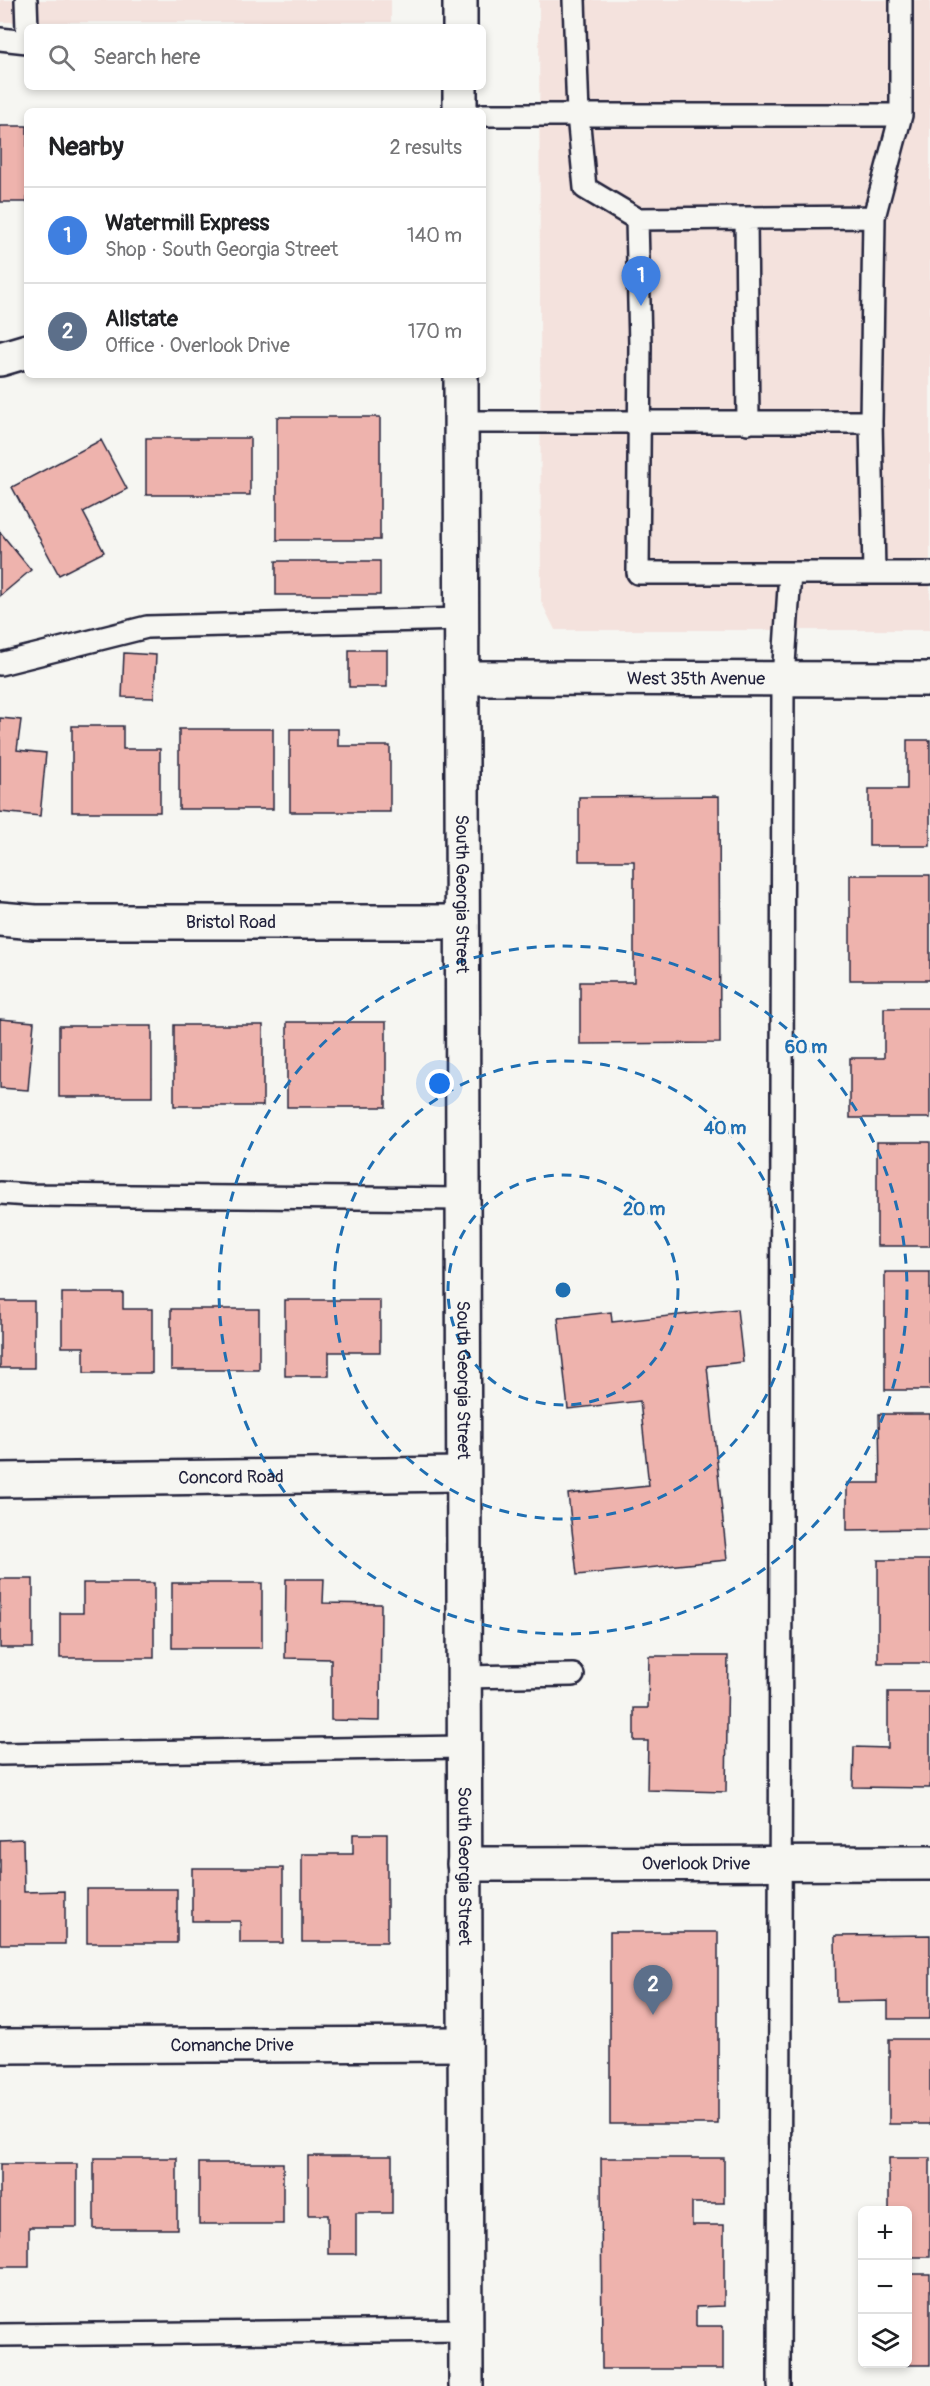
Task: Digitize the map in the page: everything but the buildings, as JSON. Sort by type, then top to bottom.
[{"type":"street","points":[[460,0],[460,24]]},
{"type":"street","points":[[460,90],[460,108]]},
{"type":"street","points":[[0,359],[24,352]]},
{"type":"street","name":"South Georgia Street","points":[[461,378],[466,2386]]},
{"type":"street","name":"West 35th Avenue","points":[[462,678],[930,679]]},
{"type":"street","name":"Bristol Road","points":[[0,919],[35,922],[462,922]]},
{"type":"street","name":"Concord Road","points":[[0,1480],[463,1474]]},
{"type":"street","name":"Overlook Drive","points":[[464,1864],[930,1863]]},
{"type":"street","name":"Comanche Drive","points":[[0,2046],[465,2044]]},
{"type":"lane","points":[[26,0],[27,24]]},
{"type":"lane","points":[[574,0],[578,115],[585,188],[637,219],[874,217]]},
{"type":"lane","points":[[874,573],[871,422],[874,217],[901,115],[901,0]]},
{"type":"lane","points":[[0,39],[24,42]]},
{"type":"lane","points":[[486,115],[901,115]]},
{"type":"lane","points":[[746,218],[748,423]]},
{"type":"lane","points":[[637,219],[640,424],[638,573],[930,573]]},
{"type":"lane","points":[[461,422],[640,424],[871,422]]},
{"type":"lane","points":[[778,2386],[783,679],[790,573]]},
{"type":"lane","points":[[0,664],[147,627],[462,619]]},
{"type":"lane","points":[[0,1193],[463,1199]]},
{"type":"lane","points":[[464,1677],[573,1675]]},
{"type":"lane","points":[[0,1754],[464,1747]]},
{"type":"lane","points":[[0,2335],[465,2330]]},
{"type":"shaded area","points":[[0,0],[391,0],[391,22],[0,22]]},
{"type":"shaded area","points":[[539,0],[930,0],[930,630],[555,630],[541,601]]},
{"type":"place","name":"Watermill Express","points":[[641,306]]},
{"type":"place","name":"Allstate","points":[[653,2015]]}]
